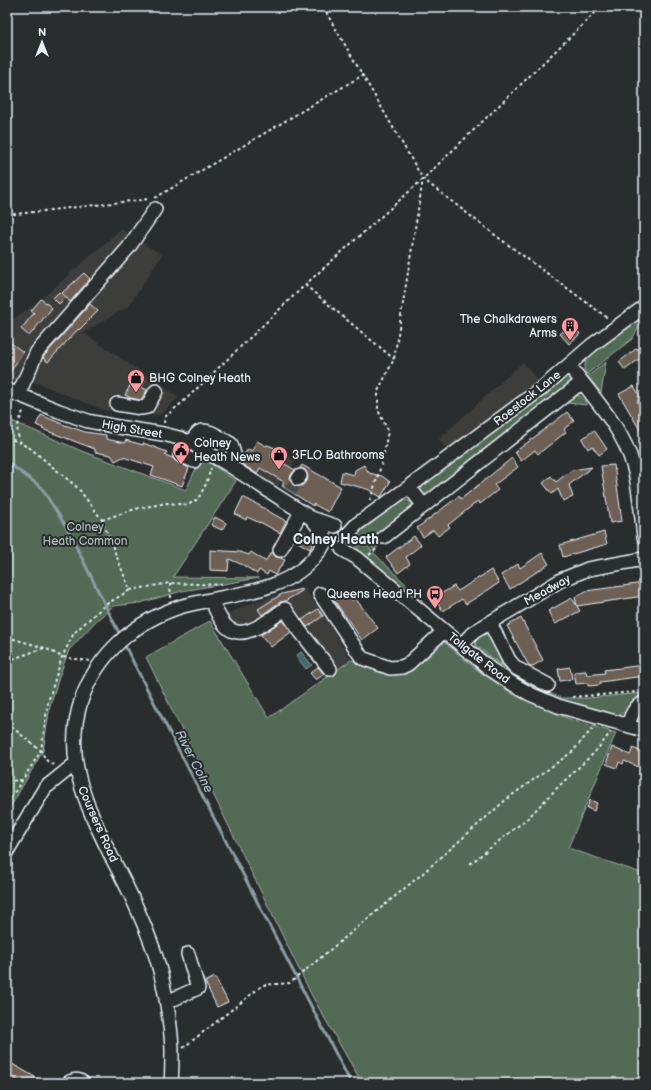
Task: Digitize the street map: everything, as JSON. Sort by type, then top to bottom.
[{"type":"street","points":[[17,395],[37,352],[129,247],[155,209]]},
{"type":"street","name":"Roestock Lane","points":[[337,539],[511,412],[592,345],[644,307]]},
{"type":"street","points":[[568,365],[604,410],[627,449],[633,464],[644,537]]},
{"type":"street","name":"Roestock Lane","points":[[384,537],[582,382]]},
{"type":"street","points":[[117,404],[141,408],[147,407],[156,391]]},
{"type":"street","name":"High Street","points":[[17,395],[88,421],[163,434],[188,442],[287,496],[306,515],[337,539]]},
{"type":"street","points":[[194,461],[180,455],[188,442],[197,433],[203,430],[231,444],[234,454],[227,464]]},
{"type":"street","points":[[409,487],[424,506]]},
{"type":"street","points":[[280,550],[306,515]]},
{"type":"street","name":"Coursers Road","points":[[171,1083],[172,1050],[167,1002],[156,955],[128,888],[85,800],[79,781],[75,746],[80,706],[88,683],[103,659],[121,640],[139,626],[152,618],[171,610],[260,589],[289,578],[337,539]]},
{"type":"street","name":"Tollgate Road","points":[[337,539],[359,560],[490,669],[516,686],[530,694],[558,706],[644,730]]},
{"type":"street","name":"Meadway","points":[[461,645],[474,632],[561,580],[596,568],[644,559]]},
{"type":"street","points":[[320,594],[362,658],[390,668],[402,667],[408,664],[444,631]]},
{"type":"street","points":[[211,600],[221,619],[228,628],[235,632],[244,633],[253,630],[286,609],[300,631],[330,669]]},
{"type":"street","points":[[490,623],[509,660],[516,668],[548,685]]},
{"type":"street","points":[[622,724],[635,708],[644,702]]},
{"type":"street","points":[[7,851],[45,788],[76,762]]},
{"type":"street","points":[[167,1002],[198,988],[188,954]]},
{"type":"street","points":[[68,1083],[73,1080],[81,1081],[83,1083]]},
{"type":"path","points":[[323,7],[423,179],[499,238],[618,326]]},
{"type":"path","points":[[163,434],[165,417],[185,400],[305,286],[423,179],[601,7]]},
{"type":"path","points":[[7,215],[154,198],[363,75]]},
{"type":"path","points":[[370,502],[382,463],[388,431],[378,410],[378,391],[394,359],[423,179]]},
{"type":"path","points":[[305,286],[394,359]]},
{"type":"path","points":[[17,395],[17,430],[21,444]]},
{"type":"path","points":[[7,437],[30,448],[78,488],[102,520],[130,590]]},
{"type":"path","points":[[102,520],[135,509],[168,503],[188,505],[198,499],[206,484],[215,456]]},
{"type":"path","points":[[359,560],[387,541],[384,537]]},
{"type":"path","points":[[170,583],[171,610]]},
{"type":"path","points":[[7,804],[41,751],[48,702],[62,657],[74,633],[106,605],[130,590],[170,583],[224,584],[234,595]]},
{"type":"path","points":[[7,637],[45,648],[62,657],[103,659]]},
{"type":"path","points":[[7,661],[45,648]]},
{"type":"path","points":[[567,697],[644,692]]},
{"type":"path","points":[[172,1050],[184,1048],[263,985],[290,983],[422,874],[508,798],[572,752],[601,718]]},
{"type":"path","points":[[7,723],[41,751],[47,762],[64,772]]},
{"type":"path","points":[[470,864],[528,818],[595,752],[613,731],[622,724]]},
{"type":"path","points":[[7,781],[23,780]]},
{"type":"shaded area","points":[[121,229],[162,255],[129,306],[83,333],[179,397],[160,415],[103,410],[37,383],[16,381],[7,378],[7,323],[37,303]]},
{"type":"shaded area","points":[[523,362],[540,383],[447,450],[439,439]]},
{"type":"shaded area","points":[[267,443],[278,448],[295,461],[278,487],[258,475],[269,456],[263,452]]},
{"type":"shaded area","points":[[303,587],[323,614],[351,660],[329,675],[283,616],[225,631],[210,621],[260,600]]},
{"type":"green space","points":[[635,319],[642,322],[632,339],[587,374],[584,370],[587,355]]},
{"type":"green space","points":[[606,362],[601,393],[588,376]]},
{"type":"green space","points":[[566,375],[571,378],[571,384],[429,496],[426,494],[423,496],[419,486]]},
{"type":"green space","points":[[576,395],[583,398],[587,405],[567,403],[567,401]]},
{"type":"green space","name":"Colney Heath Common","points":[[7,419],[84,452],[186,490],[201,457],[236,481],[173,577],[259,578],[182,591],[140,603],[113,606],[94,623],[69,650],[50,706],[43,751],[7,813]]},
{"type":"green space","points":[[404,500],[410,502],[412,507],[385,541],[374,550],[358,535],[361,531]]},
{"type":"green space","points":[[358,537],[372,551],[365,557],[356,545]]},
{"type":"green space","points":[[374,553],[423,601],[420,604],[366,559]]},
{"type":"green space","points":[[210,621],[269,718],[351,660],[389,673],[404,673],[419,664],[444,642],[477,670],[516,696],[569,719],[616,733],[568,848],[644,874],[644,1083],[362,1083],[313,998],[146,657]]},
{"type":"green space","points":[[485,633],[489,634],[511,671],[476,646],[476,636]]},
{"type":"green space","points":[[476,648],[516,675],[561,698],[588,698],[644,693],[644,698],[625,712],[612,716],[569,704],[531,689],[478,653]]},
{"type":"water","points":[[301,652],[312,665],[306,669],[296,656]]},
{"type":"building","points":[[84,273],[90,279],[70,302],[62,293]]},
{"type":"building","points":[[59,292],[65,298],[59,304],[53,298]]},
{"type":"building","points":[[41,299],[52,308],[29,336],[21,329],[34,313],[31,311]]},
{"type":"building","points":[[90,304],[98,311],[79,330],[78,329],[48,362],[43,358],[44,356]]},
{"type":"building","points":[[572,324],[580,334],[569,344],[560,334]]},
{"type":"building","points":[[11,343],[23,352],[7,377],[7,349]]},
{"type":"building","points":[[637,348],[643,356],[625,370],[619,362]]},
{"type":"building","points":[[138,376],[145,380],[141,387],[147,390],[141,400],[125,395],[132,382],[134,383]]},
{"type":"building","points":[[634,386],[641,398],[637,401],[644,413],[644,437],[619,394]]},
{"type":"building","points":[[567,412],[574,421],[564,429],[566,432],[538,454],[535,450],[521,461],[515,452]]},
{"type":"building","points":[[41,415],[85,432],[106,435],[106,439],[125,443],[125,440],[143,445],[143,443],[167,452],[165,455],[189,468],[182,486],[151,475],[154,467],[123,457],[115,461],[111,455],[95,452],[95,449],[42,429],[43,428],[36,425]]},
{"type":"building","points":[[594,430],[607,449],[599,455],[592,446],[588,449],[582,439]]},
{"type":"building","points":[[257,441],[266,446],[275,448],[271,456],[295,470],[290,478],[294,486],[301,486],[307,480],[307,473],[305,470],[300,468],[302,465],[341,487],[328,512],[313,504],[313,506],[282,486],[284,482],[260,468],[257,474],[239,462],[248,449],[252,451]]},
{"type":"building","points":[[512,458],[518,467],[494,485],[498,490],[480,504],[478,501],[448,525],[450,527],[438,536],[433,530],[423,537],[417,528],[459,496],[461,499]]},
{"type":"building","points":[[364,465],[369,473],[382,476],[390,482],[381,497],[367,489],[340,482],[342,472],[354,475],[355,470]]},
{"type":"building","points":[[614,465],[622,521],[610,523],[601,466]]},
{"type":"building","points":[[592,467],[569,485],[573,497],[563,501],[558,489],[552,494],[543,483],[551,476],[556,482],[572,470]]},
{"type":"building","points":[[243,497],[286,521],[280,533],[260,522],[247,517],[246,520],[235,514]]},
{"type":"building","points":[[215,517],[226,523],[222,530],[211,525]]},
{"type":"building","points":[[300,530],[316,538],[310,549],[294,540]]},
{"type":"building","points":[[604,532],[607,544],[563,557],[560,545]]},
{"type":"building","points":[[414,536],[421,545],[406,557],[410,564],[398,573],[386,557]]},
{"type":"building","points":[[210,550],[240,552],[249,555],[251,552],[265,561],[272,552],[276,557],[285,560],[275,575],[269,571],[267,575],[259,570],[257,574],[243,565],[229,559],[228,571],[210,570]]},
{"type":"building","points":[[542,553],[549,564],[510,589],[501,575],[518,564],[520,568]]},
{"type":"building","points":[[491,570],[499,583],[466,604],[462,599],[443,611],[434,598],[454,586],[458,591]]},
{"type":"building","points":[[644,583],[644,596],[577,606],[575,597],[586,591]]},
{"type":"building","points":[[302,589],[302,591],[285,601],[280,602],[262,615],[258,609],[282,594]]},
{"type":"building","points":[[345,591],[352,600],[355,598],[378,628],[362,640],[334,600]]},
{"type":"building","points":[[572,598],[580,611],[555,624],[548,611]]},
{"type":"building","points":[[318,609],[323,616],[307,627],[302,620]]},
{"type":"building","points":[[521,618],[543,660],[531,667],[529,666],[507,626]]},
{"type":"building","points":[[283,620],[291,632],[271,647],[261,635]]},
{"type":"building","points":[[644,665],[644,676],[600,682],[600,685],[588,686],[588,683],[576,684],[574,672],[586,671],[587,675],[605,673],[604,670]]},
{"type":"building","points":[[318,667],[324,674],[316,680],[310,673]]},
{"type":"building","points":[[570,667],[572,679],[560,681],[558,669]]},
{"type":"building","points":[[612,747],[630,755],[633,748],[644,753],[644,769],[624,761],[623,764],[619,762],[617,768],[606,764]]},
{"type":"building","points":[[590,800],[597,803],[594,811],[587,808]]},
{"type":"building","points":[[215,977],[228,1002],[217,1007],[205,982]]},
{"type":"building","points":[[7,1061],[35,1077],[32,1083],[22,1083],[7,1075]]},
{"type":"waterway","name":"River Colne","points":[[7,462],[41,487],[67,528],[121,637]]},
{"type":"waterway","name":"River Colne","points":[[123,642],[351,1083]]},
{"type":"tunnel","points":[[290,491],[298,479]]},
{"type":"place","name":"The Chalkdrawers Arms","points":[[570,341]]},
{"type":"place","name":"BHG Colney Heath","points":[[136,393]]},
{"type":"place","name":"Colney Heath News","points":[[181,465]]},
{"type":"place","name":"3FLO Bathrooms","points":[[279,470]]},
{"type":"place","name":"Queens Head PH","points":[[435,609]]},
{"type":"district","name":"Colney Heath","points":[[336,539]]}]
